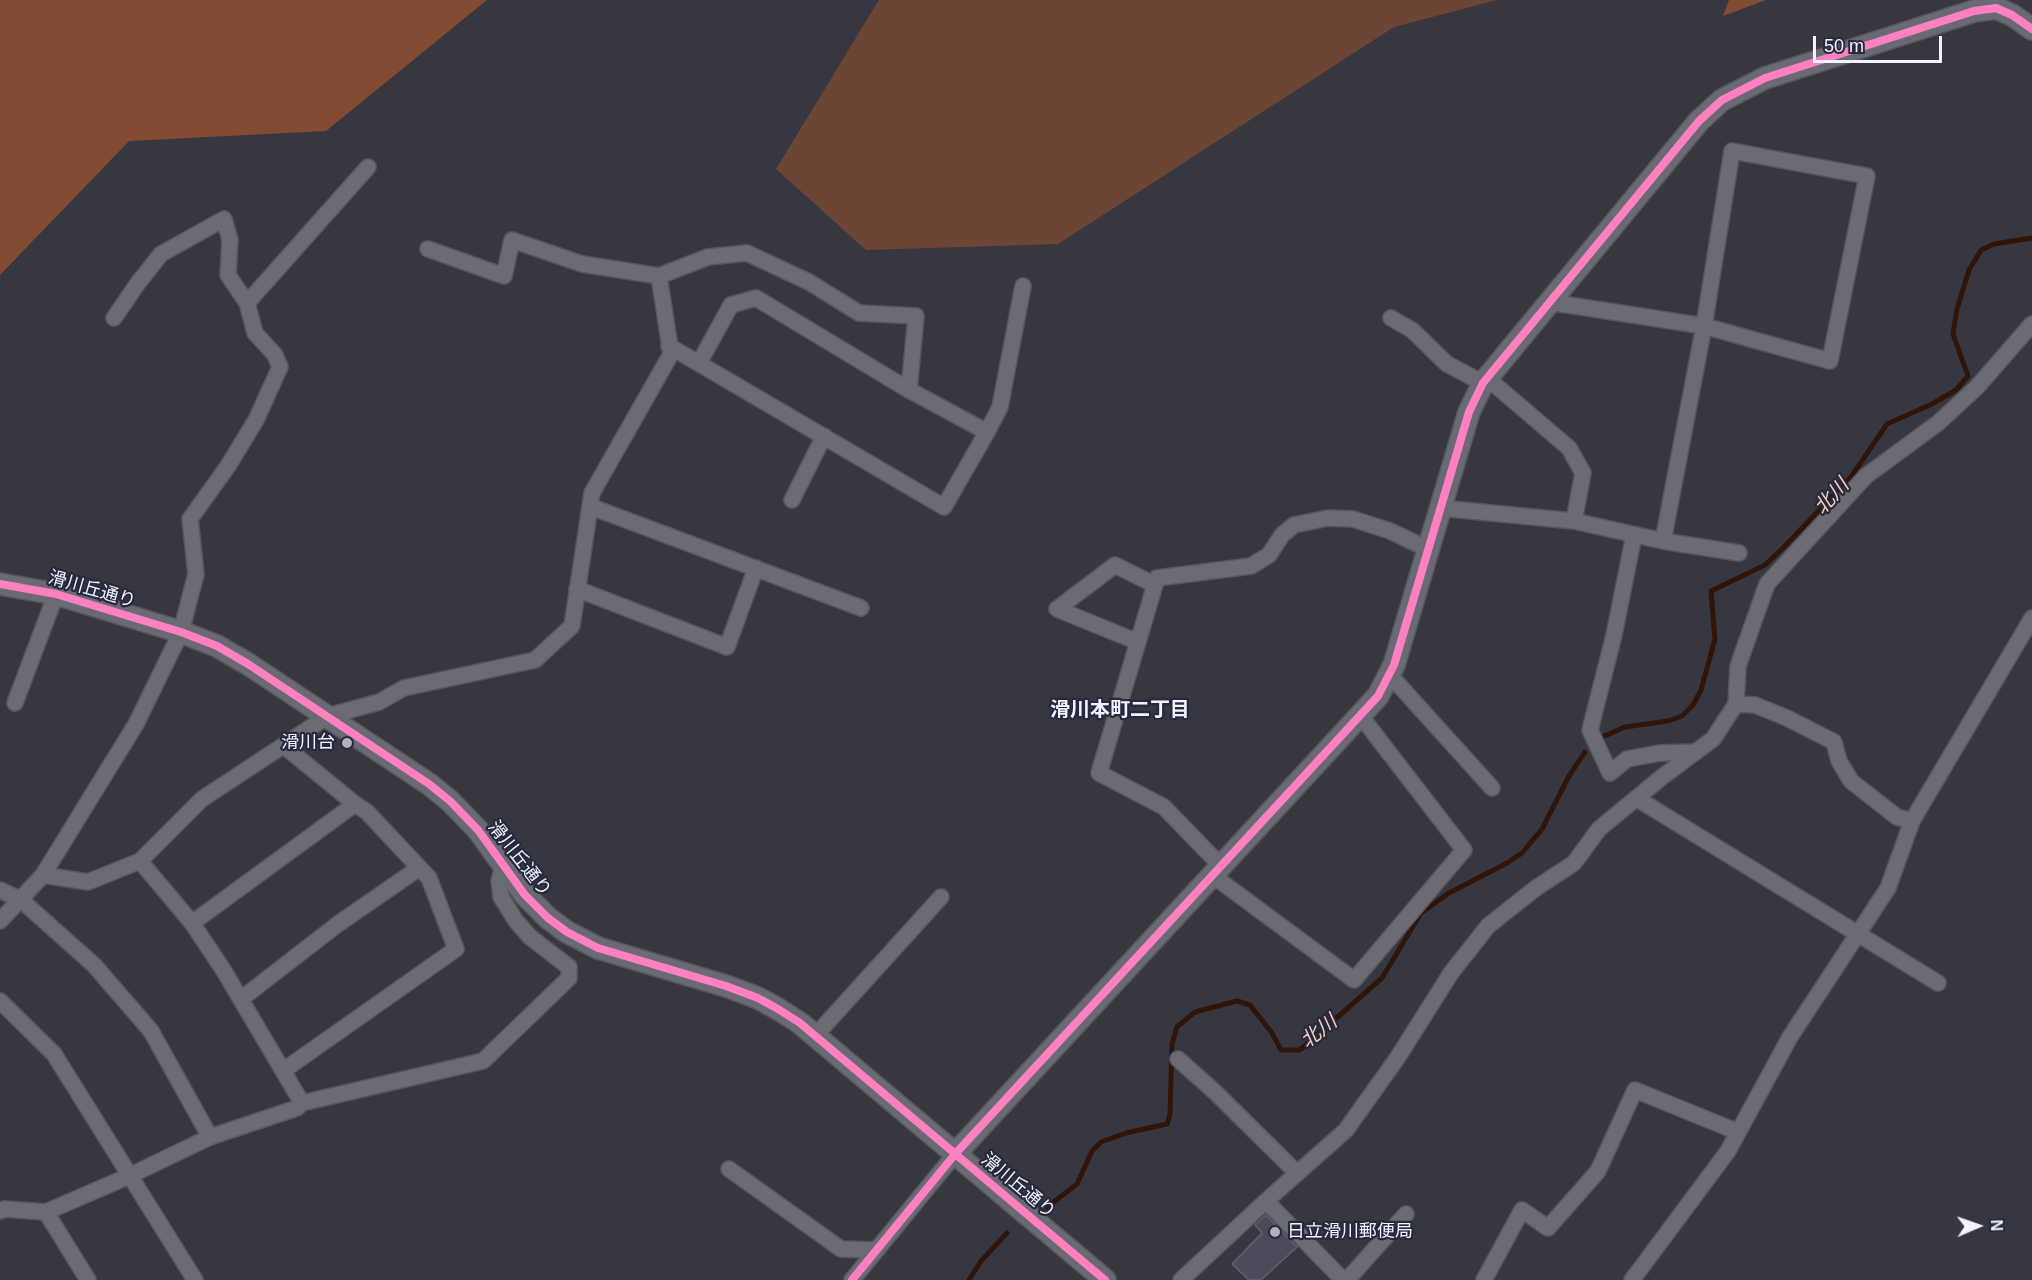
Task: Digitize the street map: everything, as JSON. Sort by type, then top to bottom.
[{"type":"street","points":[[852,1280],[956,1153],[1378,696],[1394,665],[1469,412],[1485,381],[1671,153],[1700,122],[1722,100],[1764,78],[1974,11],[1996,8],[2012,15],[2032,29]]},
{"type":"street","points":[[1550,302],[1704,326],[1830,361],[1867,176],[1732,151],[1704,326],[1663,541]]},
{"type":"street","points":[[247,303],[368,167]]},
{"type":"street","points":[[0,921],[43,875],[136,724],[181,632],[196,574],[189,519],[228,466],[256,420],[280,367],[275,355],[255,333],[247,303],[228,275],[230,240],[224,219],[161,254],[114,318]]},
{"type":"street","points":[[428,249],[504,276],[512,240],[582,264],[659,276],[708,257],[747,253],[809,282],[858,313],[916,316],[909,390]]},
{"type":"street","points":[[43,875],[88,882],[140,861],[202,799],[328,717],[379,702],[404,688],[535,660],[572,626],[592,493],[670,354],[659,276]]},
{"type":"street","points":[[669,346],[944,507],[1000,406],[1023,286]]},
{"type":"street","points":[[699,363],[730,305],[756,298],[909,390],[987,432]]},
{"type":"street","points":[[1391,318],[1413,330],[1447,364],[1485,381],[1569,448],[1583,473],[1574,521]]},
{"type":"street","points":[[1181,1280],[1296,1173],[1346,1130],[1398,1057],[1451,973],[1488,926],[1536,888],[1574,863],[1599,829],[1713,739],[1736,704],[1738,666],[1767,584],[1866,477],[1938,423],[1977,387],[2032,324]]},
{"type":"street","points":[[792,500],[824,436]]},
{"type":"street","points":[[1440,508],[1574,521],[1663,541],[1738,553]]},
{"type":"street","points":[[597,509],[861,608]]},
{"type":"street","points":[[1360,715],[1464,850],[1354,980],[1217,871],[1164,807],[1099,773],[1157,578],[1251,566],[1269,555],[1282,535],[1294,525],[1328,518],[1353,519],[1390,531],[1428,549]]},
{"type":"street","points":[[1634,535],[1614,635],[1590,730],[1610,773],[1627,759],[1660,753],[1695,752]]},
{"type":"street","points":[[1138,642],[1057,609],[1115,565],[1155,585]]},
{"type":"street","points":[[577,589],[727,647],[756,568]]},
{"type":"street","name":"滑川丘通り","points":[[0,584],[56,594],[181,632],[217,646],[248,664],[450,801],[478,830],[525,895],[548,918],[567,932],[598,948],[726,986],[758,998],[800,1023],[1105,1280]]},
{"type":"street","points":[[15,703],[56,594]]},
{"type":"street","points":[[1632,1280],[1728,1150],[1790,1037],[1888,888],[1912,821],[2032,618]]},
{"type":"street","points":[[1389,674],[1492,788]]},
{"type":"street","points":[[1736,704],[1755,705],[1834,742],[1839,761],[1851,782],[1897,817],[1912,821]]},
{"type":"street","points":[[284,746],[367,812],[429,878],[456,949],[284,1070]]},
{"type":"street","points":[[1636,798],[1938,983]]},
{"type":"street","points":[[192,922],[355,804]]},
{"type":"street","points":[[140,861],[192,922],[241,999],[302,1103]]},
{"type":"street","points":[[0,1211],[4,1209],[46,1212],[210,1137],[297,1108],[302,1103],[483,1061],[569,978],[569,967],[530,936],[516,921],[501,897],[499,881],[503,866]]},
{"type":"street","points":[[241,999],[339,924],[419,868]]},
{"type":"street","points":[[0,890],[21,900],[94,965],[151,1031],[210,1137]]},
{"type":"street","points":[[815,1036],[941,897]]},
{"type":"street","points":[[0,1001],[54,1054],[195,1280]]},
{"type":"street","points":[[1178,1059],[1216,1093],[1296,1173]]},
{"type":"street","points":[[1484,1280],[1522,1210],[1548,1228],[1598,1171],[1635,1090],[1738,1132]]},
{"type":"street","points":[[729,1169],[841,1249],[876,1250]]},
{"type":"street","points":[[1266,1201],[1345,1280],[1406,1214]]},
{"type":"street","points":[[46,1212],[88,1280]]},
{"type":"shaded area","points":[[0,0],[487,0],[326,131],[129,141],[0,275]]},
{"type":"shaded area","points":[[879,0],[1497,0],[1394,27],[1058,244],[866,250],[776,169]]},
{"type":"shaded area","points":[[1729,0],[1766,0],[1723,16]]},
{"type":"building","points":[[1266,1215],[1297,1247],[1261,1280],[1249,1280],[1232,1264],[1262,1233],[1255,1225]]},
{"type":"waterway","name":"北川","points":[[1600,738],[1625,727],[1668,721],[1682,716],[1693,705],[1701,690],[1715,639],[1711,591],[1765,565],[1783,548],[1851,477],[1887,424],[1932,404],[1956,390],[1968,376],[1953,334],[1957,309],[1969,270],[1981,250],[1994,244],[2032,238]]},
{"type":"waterway","name":"北川","points":[[1047,1207],[1077,1184],[1092,1151],[1101,1142],[1126,1133],[1167,1124],[1170,1114],[1172,1044],[1177,1027],[1195,1012],[1237,1001],[1250,1005],[1272,1033],[1281,1050],[1300,1050],[1382,978],[1421,913],[1449,893],[1522,853],[1542,829],[1569,776],[1585,752]]},
{"type":"waterway","name":"北川","points":[[969,1280],[981,1261],[1007,1233]]},
{"type":"cycle path","points":[[852,1280],[956,1153],[1378,696],[1394,665],[1469,412],[1483,383],[1699,121],[1722,100],[1765,78],[1974,11],[1996,8],[2012,15],[2032,29]]},
{"type":"cycle path","points":[[0,584],[56,594],[181,632],[217,646],[248,664],[429,784],[450,801],[478,830],[525,895],[548,918],[567,932],[598,948],[726,986],[758,998],[800,1023],[1105,1280]]},
{"type":"place","name":"滑川台","points":[[347,743]]},
{"type":"place","name":"日立滑川郵便局","points":[[1275,1232]]},
{"type":"district","name":"滑川本町二丁目","points":[[1120,710]]}]
